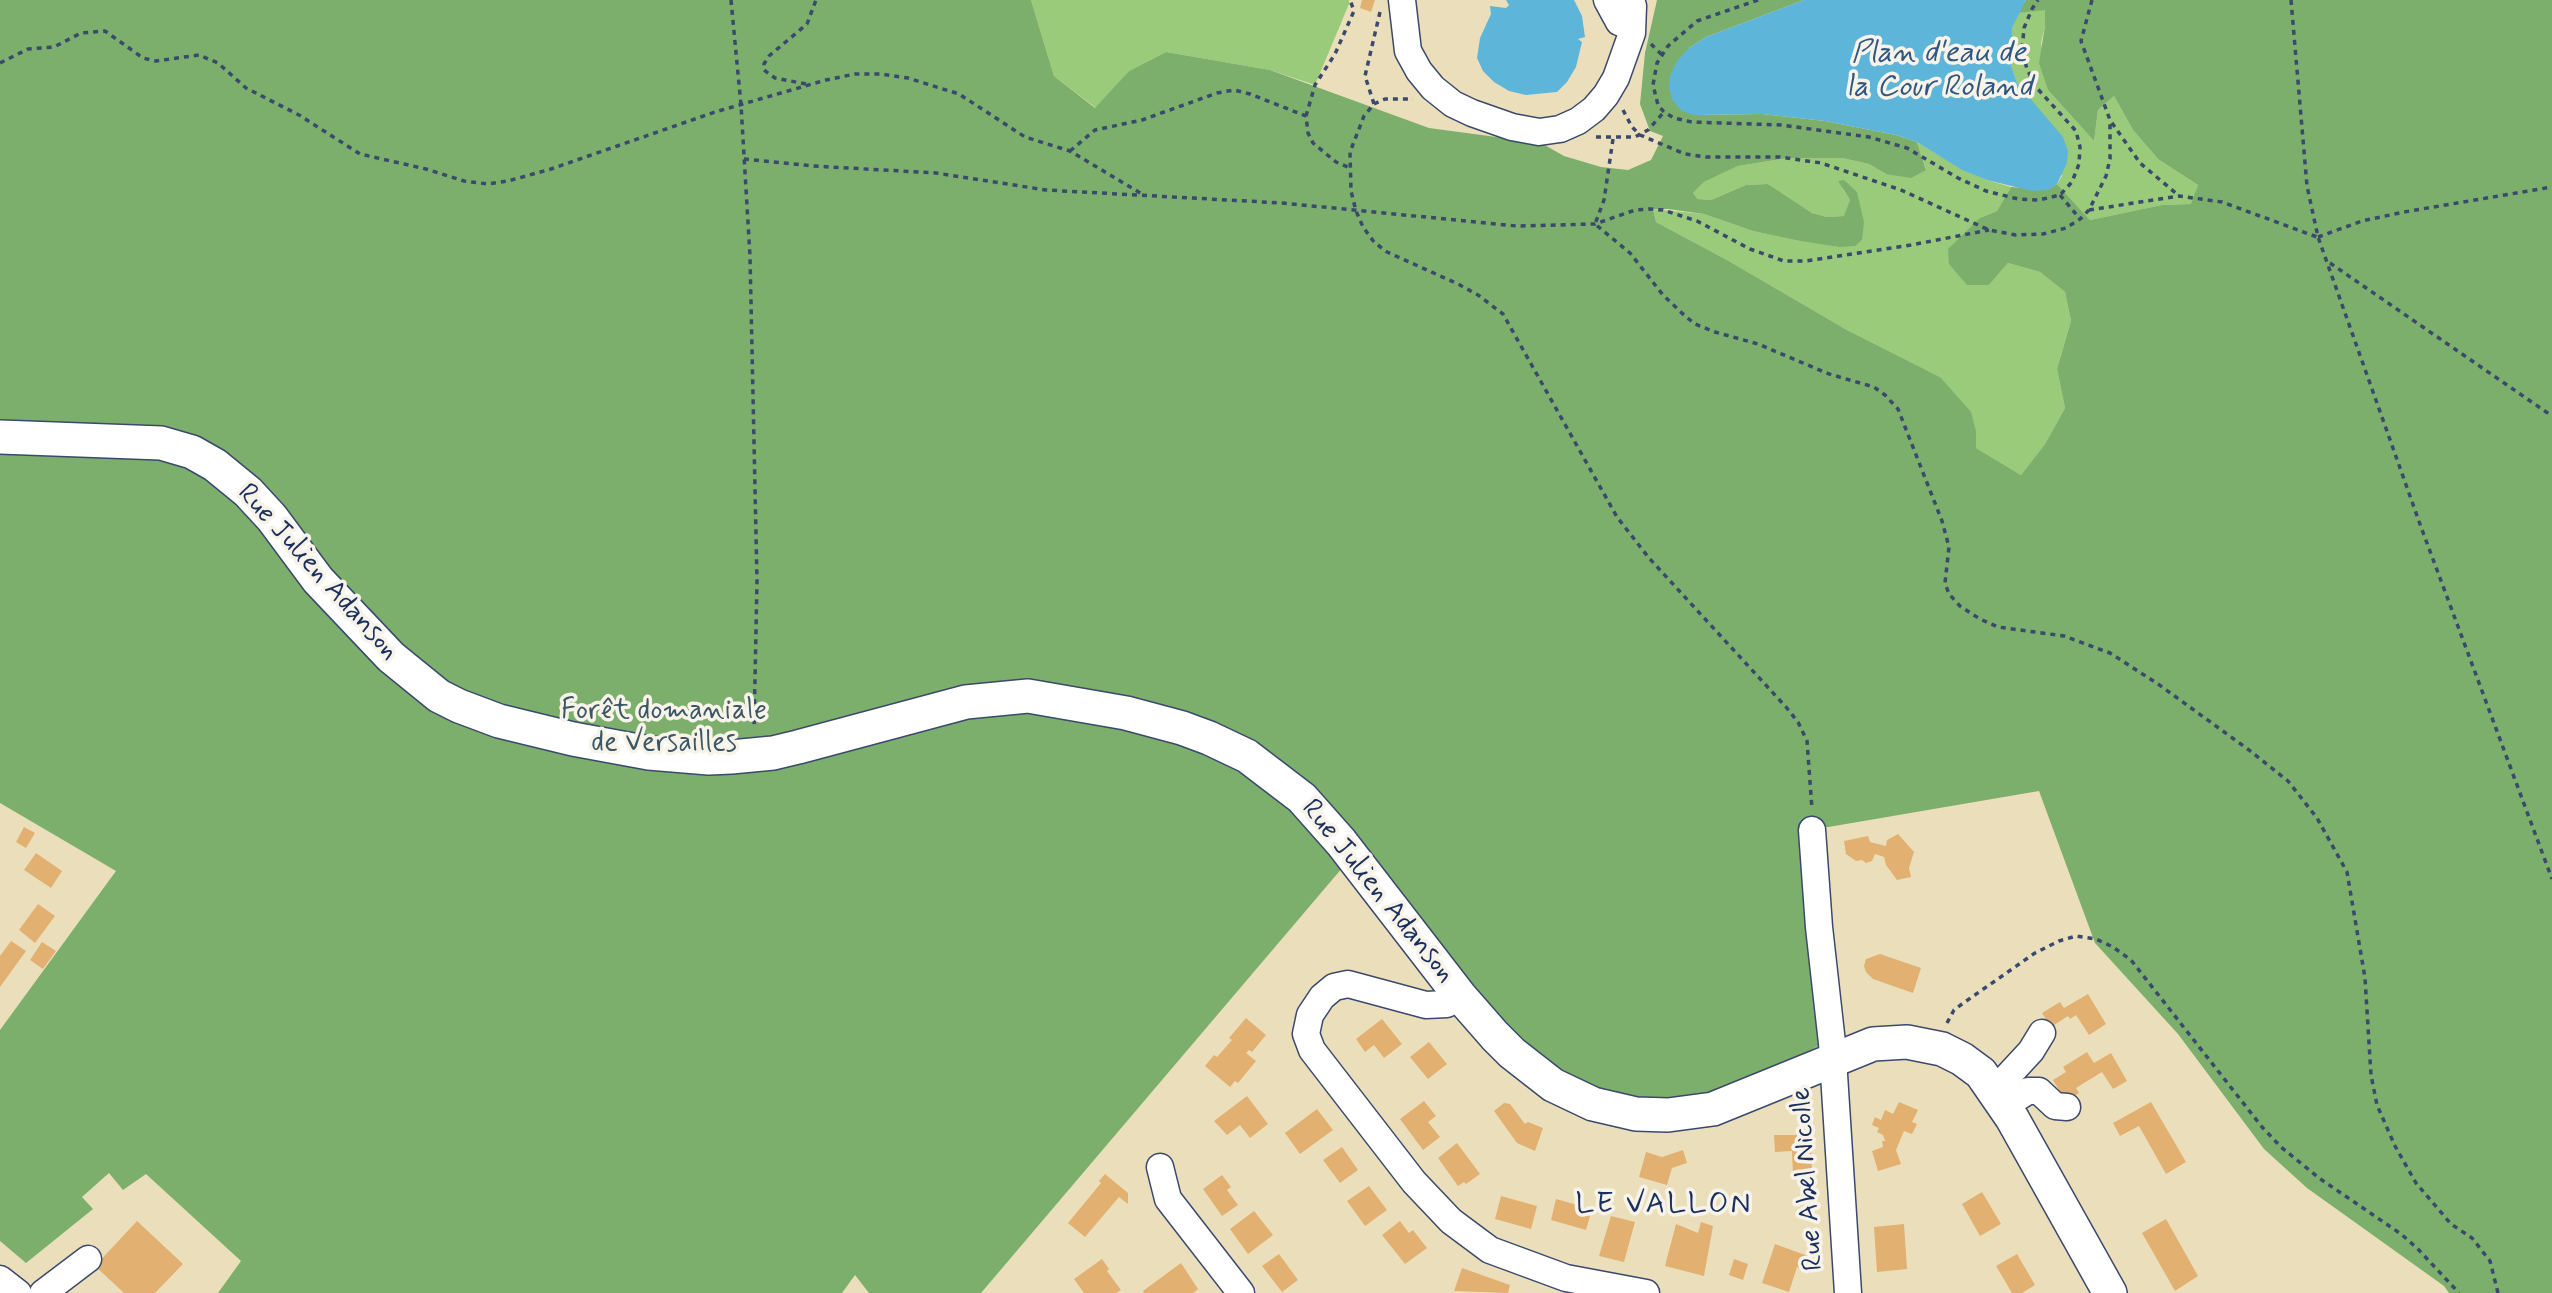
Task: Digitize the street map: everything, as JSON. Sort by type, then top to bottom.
[{"type":"main road","name":"Rue Julien Adanson","points":[[0,437],[161,443],[192,452],[215,464],[248,492],[272,518],[318,580],[391,657],[430,689],[459,706],[499,722],[614,747],[688,757],[753,755],[798,747],[938,708],[966,702],[1028,696],[1080,704],[1209,737],[1247,756],[1301,798],[1341,842],[1460,996],[1513,1053],[1553,1085],[1594,1104],[1636,1114],[1668,1115],[1713,1109],[1873,1044],[1906,1042],[1942,1049]]},
{"type":"main road","points":[[1942,1049],[1981,1073],[2004,1107],[2110,1293]]},
{"type":"street","points":[[1607,0],[1619,22],[1632,27]]},
{"type":"street","points":[[1391,5],[1408,51],[1433,88],[1453,104],[1472,113],[1512,127],[1539,132],[1560,129],[1578,121],[1606,95],[1616,78],[1632,33],[1631,0]]},
{"type":"street","name":"Rue Abel Nicolle","points":[[1812,830],[1833,1060],[1848,1293]]},
{"type":"street","points":[[1460,996],[1447,1004],[1426,1004],[1348,985],[1334,987],[1322,997],[1310,1015],[1306,1034],[1312,1050],[1415,1182],[1451,1221],[1490,1250],[1566,1278],[1646,1293]]},
{"type":"street","points":[[2004,1107],[2003,1090],[2006,1078],[2031,1051],[2042,1032]]},
{"type":"street","points":[[2004,1107],[2028,1091],[2039,1091],[2055,1106],[2067,1107]]},
{"type":"street","points":[[1160,1167],[1168,1199],[1241,1293]]},
{"type":"street","points":[[43,1293],[88,1259]]},
{"type":"street","points":[[0,1279],[18,1293]]},
{"type":"path","points":[[731,0],[741,105],[750,256],[757,493],[753,755]]},
{"type":"path","points":[[810,85],[775,78],[764,70],[764,64],[769,56],[807,24],[816,0]]},
{"type":"path","points":[[1350,0],[1354,11],[1335,54],[1315,85],[1307,116],[1308,133],[1313,143],[1336,162],[1350,168]]},
{"type":"path","points":[[1758,0],[1697,21],[1660,53],[1653,85],[1656,98],[1664,112],[1674,118],[1692,122],[1781,125],[1870,137],[1907,148],[1986,191],[2018,199],[2039,200],[2060,195],[2072,182],[2079,164],[2080,147],[2076,131],[2036,86],[2026,69],[2022,51],[2024,28],[2038,0]]},
{"type":"path","points":[[2092,0],[2081,41],[2110,120],[2140,163],[2179,196]]},
{"type":"path","points":[[2291,0],[2307,186],[2318,237],[2421,527],[2552,879]]},
{"type":"path","points":[[1391,5],[1364,76],[1374,104],[1364,116],[1350,152],[1351,191],[1363,227],[1387,253],[1468,289],[1503,314],[1617,517],[1649,558],[1798,722],[1807,741],[1810,764],[1812,830]]},
{"type":"path","points":[[0,63],[28,49],[54,47],[81,33],[105,31],[143,58],[156,61],[199,55],[218,63],[246,88],[299,116],[360,154],[464,181],[488,184],[551,169],[715,112],[810,85],[855,75],[881,74],[921,81],[959,94],[1025,137],[1070,151],[1144,195]]},
{"type":"path","points":[[1070,151],[1095,130],[1142,120],[1217,93],[1234,90],[1307,116]]},
{"type":"path","points":[[1640,135],[1664,112]]},
{"type":"path","points":[[1652,142],[1685,154],[1706,157],[1780,157],[1821,163],[1901,190],[1989,230],[2017,235],[2043,234],[2066,228],[2089,210],[2106,176],[2110,159],[2110,120]]},
{"type":"path","points":[[1595,223],[1604,200],[1613,139]]},
{"type":"path","points":[[744,159],[838,168],[936,173],[1033,189],[1282,203],[1517,226],[1595,223],[1635,210],[1663,210],[1698,221],[1750,249],[1784,261],[1806,261],[1989,230]]},
{"type":"path","points":[[2089,210],[2179,196],[2222,202],[2318,237],[2362,221],[2404,212],[2552,187]]},
{"type":"path","points":[[2060,195],[2080,219]]},
{"type":"path","points":[[1595,223],[1630,253],[1663,295],[1695,324],[1758,344],[1829,374],[1874,387],[1885,395],[1898,409],[1942,521],[1949,547],[1945,583],[1949,594],[1960,606],[1997,627],[2064,636],[2110,653],[2222,729],[2288,782],[2317,818],[2347,872],[2365,978],[2371,1075],[2377,1105],[2395,1146],[2416,1183],[2451,1224],[2472,1238],[2490,1261],[2498,1293]]},
{"type":"path","points":[[2328,261],[2552,416]]},
{"type":"path","points":[[1942,1049],[1947,1024],[1954,1010],[2035,953],[2076,936],[2096,939],[2113,947],[2131,960],[2262,1127],[2281,1147],[2319,1178],[2401,1234],[2459,1293]]},
{"type":"green space","name":"Forêt domaniale de Versailles","points":[[0,0],[1031,0],[1054,76],[1095,108],[1129,71],[1166,52],[1270,70],[1429,128],[1541,143],[1564,156],[1601,167],[1628,170],[1651,160],[1663,136],[1650,131],[1640,104],[1645,53],[1657,0],[1804,0],[1706,37],[1689,48],[1694,115],[1762,114],[1825,121],[1896,135],[1917,142],[1926,170],[1911,178],[1886,174],[1869,164],[1842,158],[1788,158],[1738,166],[1704,182],[1693,193],[1697,199],[1711,200],[1746,185],[1768,184],[1812,213],[1827,217],[1844,216],[1850,200],[1838,181],[1844,180],[1857,192],[1864,222],[1862,240],[1855,246],[1839,247],[1801,241],[1753,231],[1704,214],[1668,209],[1653,209],[1656,222],[1847,330],[1940,377],[1971,412],[1976,431],[1976,448],[2021,475],[2045,444],[2065,408],[2057,369],[2071,321],[2065,292],[2040,272],[2008,263],[1989,285],[1967,285],[1949,264],[1948,249],[1980,218],[1997,211],[2011,187],[2047,190],[2057,184],[2090,220],[2162,205],[2191,204],[2198,185],[2158,159],[2133,130],[2114,96],[2098,110],[2094,141],[2048,90],[2039,63],[2045,10],[2018,13],[2026,0],[2552,0],[2552,1293],[2449,1293],[2444,1286],[2307,1188],[2264,1149],[2178,1034],[2095,943],[2039,791],[1805,831],[1833,1038],[1772,1071],[1679,1106],[1575,1089],[1497,1023],[1343,867],[981,1293],[869,1293],[855,1275],[842,1293],[218,1293],[241,1261],[146,1174],[123,1190],[109,1173],[82,1197],[93,1209],[26,1263],[0,1241],[0,1030],[116,871],[0,803]]},
{"type":"green space","points":[[1031,0],[1349,0],[1349,4],[1315,85],[1270,70],[1166,52],[1129,71],[1096,108],[1054,76]]},
{"type":"green space","points":[[2045,9],[2041,43],[2048,90],[2094,141],[2098,110],[2114,96],[2133,130],[2158,159],[2198,185],[2192,204],[2162,205],[2090,220],[2057,184],[2062,176],[2029,99],[2017,83],[2011,65],[2012,28],[2018,13]]},
{"type":"green space","points":[[1917,142],[1963,170],[2011,187],[1997,211],[1980,218],[1989,285],[2008,263],[2040,272],[2065,292],[2071,321],[2057,369],[2065,408],[2045,444],[2021,475],[1976,448],[1976,431],[1940,377],[1847,330],[1656,222],[1653,209],[1704,214],[1753,231],[1839,247],[1857,192],[1842,188],[1850,200],[1845,216],[1827,217],[1812,213],[1768,184],[1746,185],[1711,200],[1696,199],[1693,193],[1704,182],[1738,166],[1788,158],[1842,158],[1869,164],[1886,174],[1926,169]]},
{"type":"water","points":[[1506,0],[1574,0],[1582,16],[1585,37],[1578,39],[1582,42],[1576,67],[1557,92],[1526,95],[1509,91],[1483,71],[1477,58],[1480,38],[1491,14],[1490,6],[1506,8],[1509,5]]},
{"type":"water","name":"Plan d'eau de la Cour Roland","points":[[1804,0],[2026,0],[2012,28],[2011,65],[2017,83],[2063,137],[2068,151],[2067,163],[2057,184],[2048,190],[2032,191],[1987,180],[1962,170],[1917,142],[1896,135],[1825,121],[1762,114],[1694,115],[1682,111],[1672,100],[1670,76],[1677,61],[1689,48],[1706,37]]},
{"type":"building","points":[[1362,0],[1375,0],[1371,12],[1360,8]]},
{"type":"building","points":[[24,827],[35,833],[26,848],[16,842]]},
{"type":"building","points":[[1898,834],[1914,852],[1909,868],[1911,877],[1897,880],[1886,865],[1884,857],[1875,854],[1872,861],[1866,863],[1862,860],[1856,861],[1846,854],[1844,841],[1868,836],[1870,842],[1886,846],[1887,840]]},
{"type":"building","points":[[36,853],[62,871],[51,888],[24,870]]},
{"type":"building","points":[[38,904],[55,916],[35,943],[19,930]]},
{"type":"building","points":[[11,941],[26,951],[0,987],[0,956]]},
{"type":"building","points":[[42,942],[56,951],[43,969],[30,960]]},
{"type":"building","points":[[1880,954],[1921,968],[1913,993],[1873,979],[1866,972],[1866,959]]},
{"type":"building","points":[[2088,994],[2106,1024],[2089,1035],[2076,1015],[2070,1019],[2068,1016],[2051,1027],[2042,1013],[2060,1002],[2064,1008]]},
{"type":"building","points":[[1246,1018],[1266,1035],[1252,1052],[1249,1050],[1246,1053],[1256,1061],[1238,1083],[1235,1081],[1230,1087],[1205,1066],[1232,1040],[1229,1038]]},
{"type":"building","points":[[1382,1019],[1402,1044],[1384,1058],[1374,1045],[1365,1052],[1356,1039]]},
{"type":"building","points":[[1429,1042],[1447,1064],[1428,1079],[1410,1057]]},
{"type":"building","points":[[2087,1052],[2094,1063],[2111,1053],[2127,1081],[2113,1089],[2102,1072],[2076,1088],[2079,1093],[2066,1101],[2053,1080],[2066,1072],[2063,1067]]},
{"type":"building","points":[[1247,1096],[1268,1124],[1250,1138],[1240,1125],[1227,1135],[1214,1121]]},
{"type":"building","points":[[1424,1101],[1436,1116],[1428,1122],[1440,1137],[1423,1150],[1400,1119]]},
{"type":"building","points":[[1899,1102],[1918,1110],[1912,1122],[1917,1124],[1912,1134],[1904,1131],[1896,1150],[1901,1164],[1878,1171],[1872,1151],[1883,1147],[1882,1141],[1885,1141],[1883,1135],[1877,1132],[1879,1128],[1872,1125],[1875,1117],[1881,1120],[1885,1110],[1893,1114]]},
{"type":"building","points":[[2151,1102],[2186,1162],[2166,1174],[2139,1126],[2120,1136],[2113,1123]]},
{"type":"building","points":[[1504,1103],[1510,1104],[1525,1124],[1528,1122],[1543,1128],[1535,1151],[1517,1143],[1494,1111]]},
{"type":"building","points":[[1317,1109],[1333,1130],[1300,1154],[1285,1133]]},
{"type":"building","points":[[1774,1135],[1811,1135],[1812,1174],[1793,1175],[1792,1151],[1775,1152]]},
{"type":"building","points":[[1457,1143],[1480,1174],[1458,1186],[1438,1158]]},
{"type":"building","points":[[1342,1147],[1358,1170],[1340,1183],[1323,1160]]},
{"type":"building","points":[[1683,1150],[1687,1163],[1672,1168],[1667,1185],[1639,1177],[1646,1152],[1662,1157]]},
{"type":"building","points":[[1105,1174],[1128,1193],[1128,1204],[1119,1197],[1085,1237],[1068,1223],[1101,1183],[1099,1181]]},
{"type":"building","points":[[1222,1175],[1231,1187],[1227,1190],[1238,1205],[1222,1216],[1203,1189]]},
{"type":"building","points":[[1369,1186],[1387,1210],[1365,1226],[1347,1201]]},
{"type":"building","points":[[1982,1192],[2001,1224],[1980,1236],[1962,1204]]},
{"type":"building","points":[[1501,1196],[1537,1206],[1531,1229],[1495,1219]]},
{"type":"building","points":[[1556,1199],[1592,1209],[1586,1230],[1551,1220]]},
{"type":"building","points":[[1254,1211],[1273,1235],[1248,1254],[1230,1229]]},
{"type":"building","points":[[1611,1216],[1635,1222],[1624,1262],[1599,1256]]},
{"type":"building","points":[[2166,1219],[2198,1276],[2175,1291],[2142,1233]]},
{"type":"building","points":[[137,1221],[183,1264],[155,1293],[124,1293],[95,1266]]},
{"type":"building","points":[[1400,1221],[1409,1233],[1413,1230],[1427,1248],[1405,1264],[1382,1235]]},
{"type":"building","points":[[1701,1222],[1713,1226],[1704,1276],[1665,1266],[1676,1224],[1698,1233]]},
{"type":"building","points":[[1904,1224],[1907,1269],[1877,1272],[1874,1227]]},
{"type":"building","points":[[1775,1244],[1808,1256],[1804,1270],[1797,1267],[1789,1292],[1762,1283]]},
{"type":"building","points":[[1279,1254],[1298,1280],[1282,1292],[1262,1266]]},
{"type":"building","points":[[2017,1254],[2035,1285],[2022,1293],[2012,1293],[1996,1266]]},
{"type":"building","points":[[1102,1259],[1121,1290],[1116,1293],[1084,1293],[1074,1279]]},
{"type":"building","points":[[1734,1259],[1748,1264],[1743,1280],[1729,1275]]},
{"type":"building","points":[[1181,1263],[1198,1289],[1193,1293],[1144,1293],[1143,1291]]},
{"type":"building","points":[[1462,1268],[1510,1285],[1508,1293],[1454,1291]]},
{"type":"district","name":"LE VALLON","points":[[1664,1206]]}]
